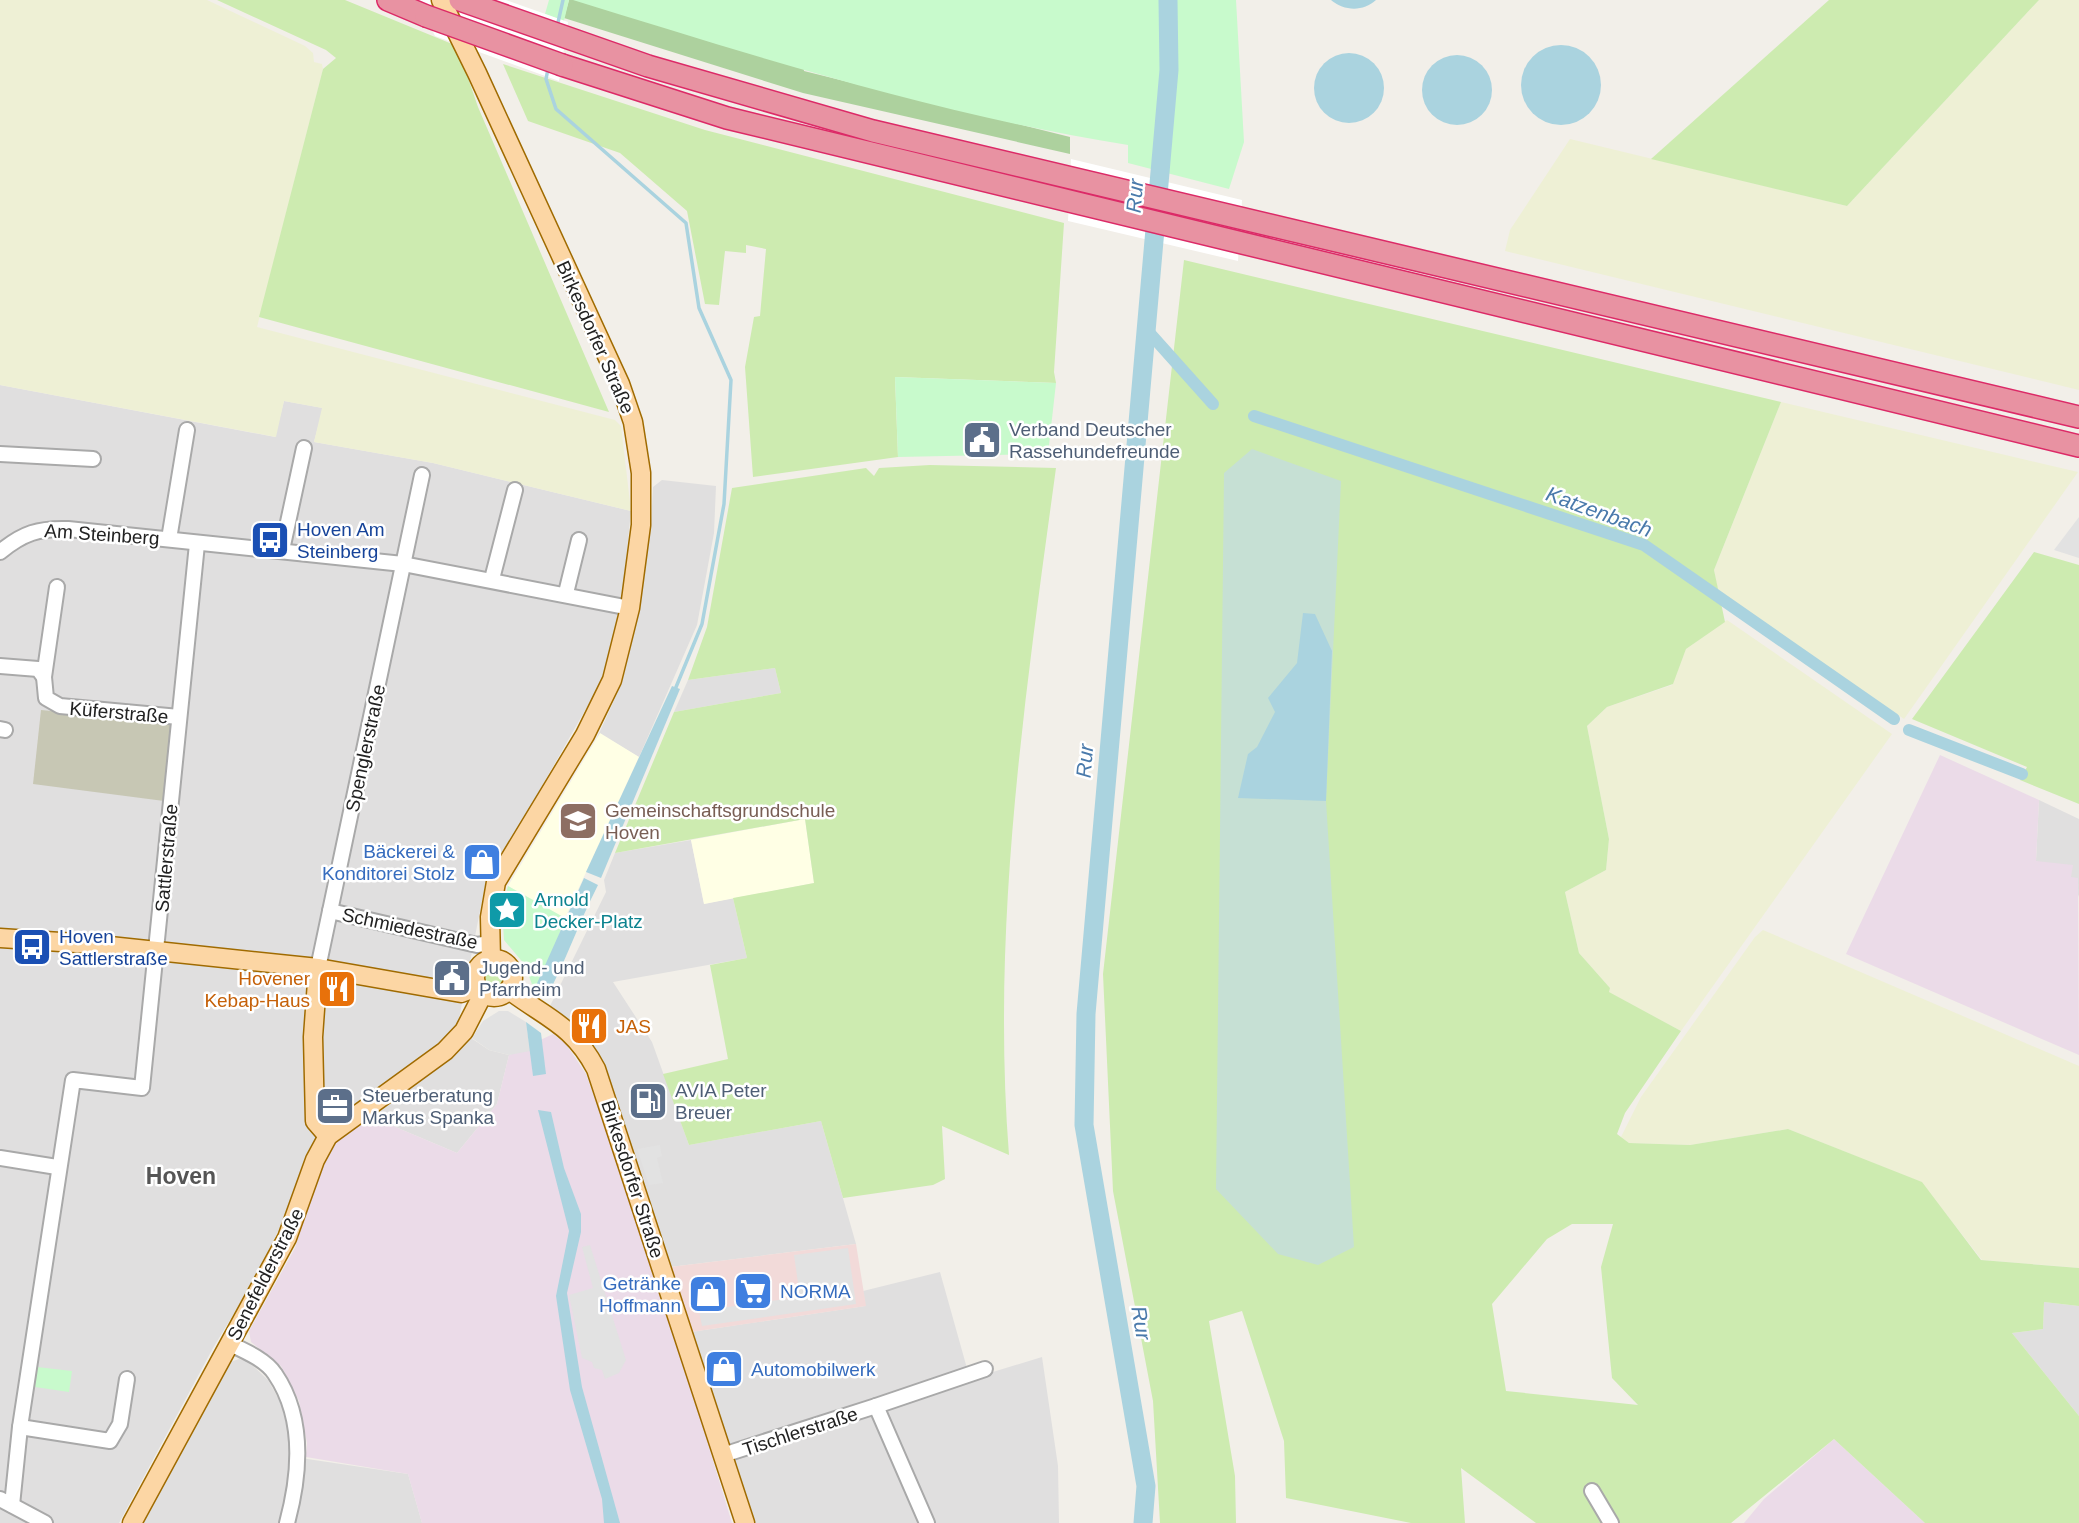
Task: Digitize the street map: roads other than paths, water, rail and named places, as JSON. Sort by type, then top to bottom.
[{"type":"highway","points":[[388,0],[562,65],[727,118],[1069,204],[2079,446]]},
{"type":"highway","points":[[460,0],[648,66],[873,131],[2079,417]]},
{"type":"main road","name":"Birkesdorfer Straße","points":[[441,0],[620,384],[633,422],[640,463],[642,525],[630,608],[612,680],[585,736],[496,882],[490,951]]},
{"type":"main road","points":[[0,938],[318,968],[461,993],[480,991],[495,998],[509,990],[513,983],[512,970],[490,951],[477,970],[480,991]]},
{"type":"main road","name":"Spenglerstraße","points":[[318,968],[313,1037],[315,1121],[328,1136]]},
{"type":"main road","name":"Birkesdorfer Straße","points":[[509,990],[565,1026],[596,1069],[745,1523]]},
{"type":"main road","name":"Senefelderstraße","points":[[132,1523],[287,1238],[299,1210],[314,1160],[328,1136],[445,1051],[464,1031],[480,991]]},
{"type":"street","name":"Am Steinberg","points":[[169,539],[187,430]]},
{"type":"street","points":[[282,550],[304,448]]},
{"type":"street","points":[[0,458],[93,459]]},
{"type":"street","points":[[403,564],[422,475]]},
{"type":"street","points":[[492,579],[515,490]]},
{"type":"street","name":"Am Steinberg","points":[[0,552],[19,536],[41,528],[169,539],[403,564],[566,593],[630,608]]},
{"type":"street","points":[[566,593],[579,540]]},
{"type":"street","name":"Sattlerstraße","points":[[6,1502],[20,1427],[57,1167],[73,1080],[142,1088],[197,544]]},
{"type":"street","name":"Spenglerstraße","points":[[318,968],[403,564]]},
{"type":"street","points":[[44,677],[57,587]]},
{"type":"street","points":[[0,666],[38,669],[44,677]]},
{"type":"street","name":"Küferstraße","points":[[44,677],[46,698],[60,706],[180,717]]},
{"type":"street","name":"Schmiedestraße","points":[[330,911],[477,945],[490,951]]},
{"type":"street","points":[[0,1158],[57,1167]]},
{"type":"street","points":[[230,1344],[275,1372],[288,1401],[298,1442],[298,1477],[287,1523]]},
{"type":"street","name":"Tischlerstraße","points":[[723,1455],[985,1369]]},
{"type":"street","points":[[20,1427],[110,1441],[120,1424],[127,1379]]},
{"type":"street","name":"Tischlerstraße","points":[[876,1406],[927,1523]]},
{"type":"street","points":[[1592,1491],[1611,1523]]},
{"type":"street","points":[[6,1502],[45,1523]]},
{"type":"water","points":[[1331,0],[1376,0],[1365,7],[1354,9]]},
{"type":"water","points":[[1561,45],[1576,48],[1589,57],[1598,70],[1601,85],[1598,100],[1589,113],[1576,122],[1561,125],[1546,122],[1533,113],[1524,100],[1521,85],[1524,70],[1533,57],[1546,48]]},
{"type":"water","points":[[1356,53],[1369,59],[1378,68],[1382,74],[1382,102],[1374,113],[1363,121],[1342,123],[1324,113],[1316,102],[1314,81],[1324,63],[1335,55]]},
{"type":"water","points":[[1464,55],[1477,61],[1486,70],[1490,76],[1490,104],[1482,115],[1471,123],[1450,125],[1432,115],[1424,104],[1422,83],[1432,65],[1443,57]]},
{"type":"water","points":[[1303,613],[1315,614],[1332,651],[1326,801],[1238,798],[1248,754],[1257,747],[1275,712],[1268,698],[1297,663]]},
{"type":"water","points":[[672,686],[680,689],[601,878],[586,872]]},
{"type":"water","points":[[584,878],[598,885],[546,998],[534,990]]},
{"type":"water","points":[[526,1022],[541,1033],[546,1074],[533,1076]]},
{"type":"water","points":[[538,1110],[551,1112],[564,1168],[581,1214],[581,1232],[567,1293],[582,1387],[620,1523],[604,1523],[602,1499],[570,1390],[556,1296],[569,1231]]},
{"type":"waterway","points":[[557,27],[563,0]]},
{"type":"waterway","name":"Rur","points":[[1143,1523],[1146,1486],[1084,1125],[1086,1014],[1169,70],[1168,0]]},
{"type":"waterway","points":[[548,69],[546,79],[556,109],[686,223],[699,308],[731,380],[724,504],[702,624],[674,692]]},
{"type":"waterway","name":"Katzenbach","points":[[1146,329],[1213,404]]},
{"type":"waterway","name":"Katzenbach","points":[[1254,416],[1644,545],[1894,719]]},
{"type":"waterway","name":"Katzenbach","points":[[1909,730],[2022,774]]},
{"type":"place","name":"Verband Deutscher Rassehundefreunde","points":[[982,440]]},
{"type":"place","name":"Hoven Am Steinberg","points":[[270,540]]},
{"type":"place","name":"Gemeinschaftsgrundschule Hoven","points":[[578,821]]},
{"type":"place","name":"Bäckerei & Konditorei Stolz","points":[[482,862]]},
{"type":"place","name":"Arnold Decker-Platz","points":[[507,910]]},
{"type":"place","name":"Hoven Sattlerstraße","points":[[32,947]]},
{"type":"place","name":"Jugend- und Pfarrheim","points":[[452,978]]},
{"type":"place","name":"Hovener Kebap-Haus","points":[[337,989]]},
{"type":"place","name":"JAS","points":[[589,1026]]},
{"type":"place","name":"AVIA Peter Breuer","points":[[648,1101]]},
{"type":"place","name":"Steuerberatung Markus Spanka","points":[[335,1106]]},
{"type":"place","name":"NORMA","points":[[753,1291]]},
{"type":"place","name":"Getränke Hoffmann","points":[[708,1294]]},
{"type":"place","name":"Automobilwerk","points":[[724,1369]]},
{"type":"district","name":"Hoven","points":[[181,1176]]}]
